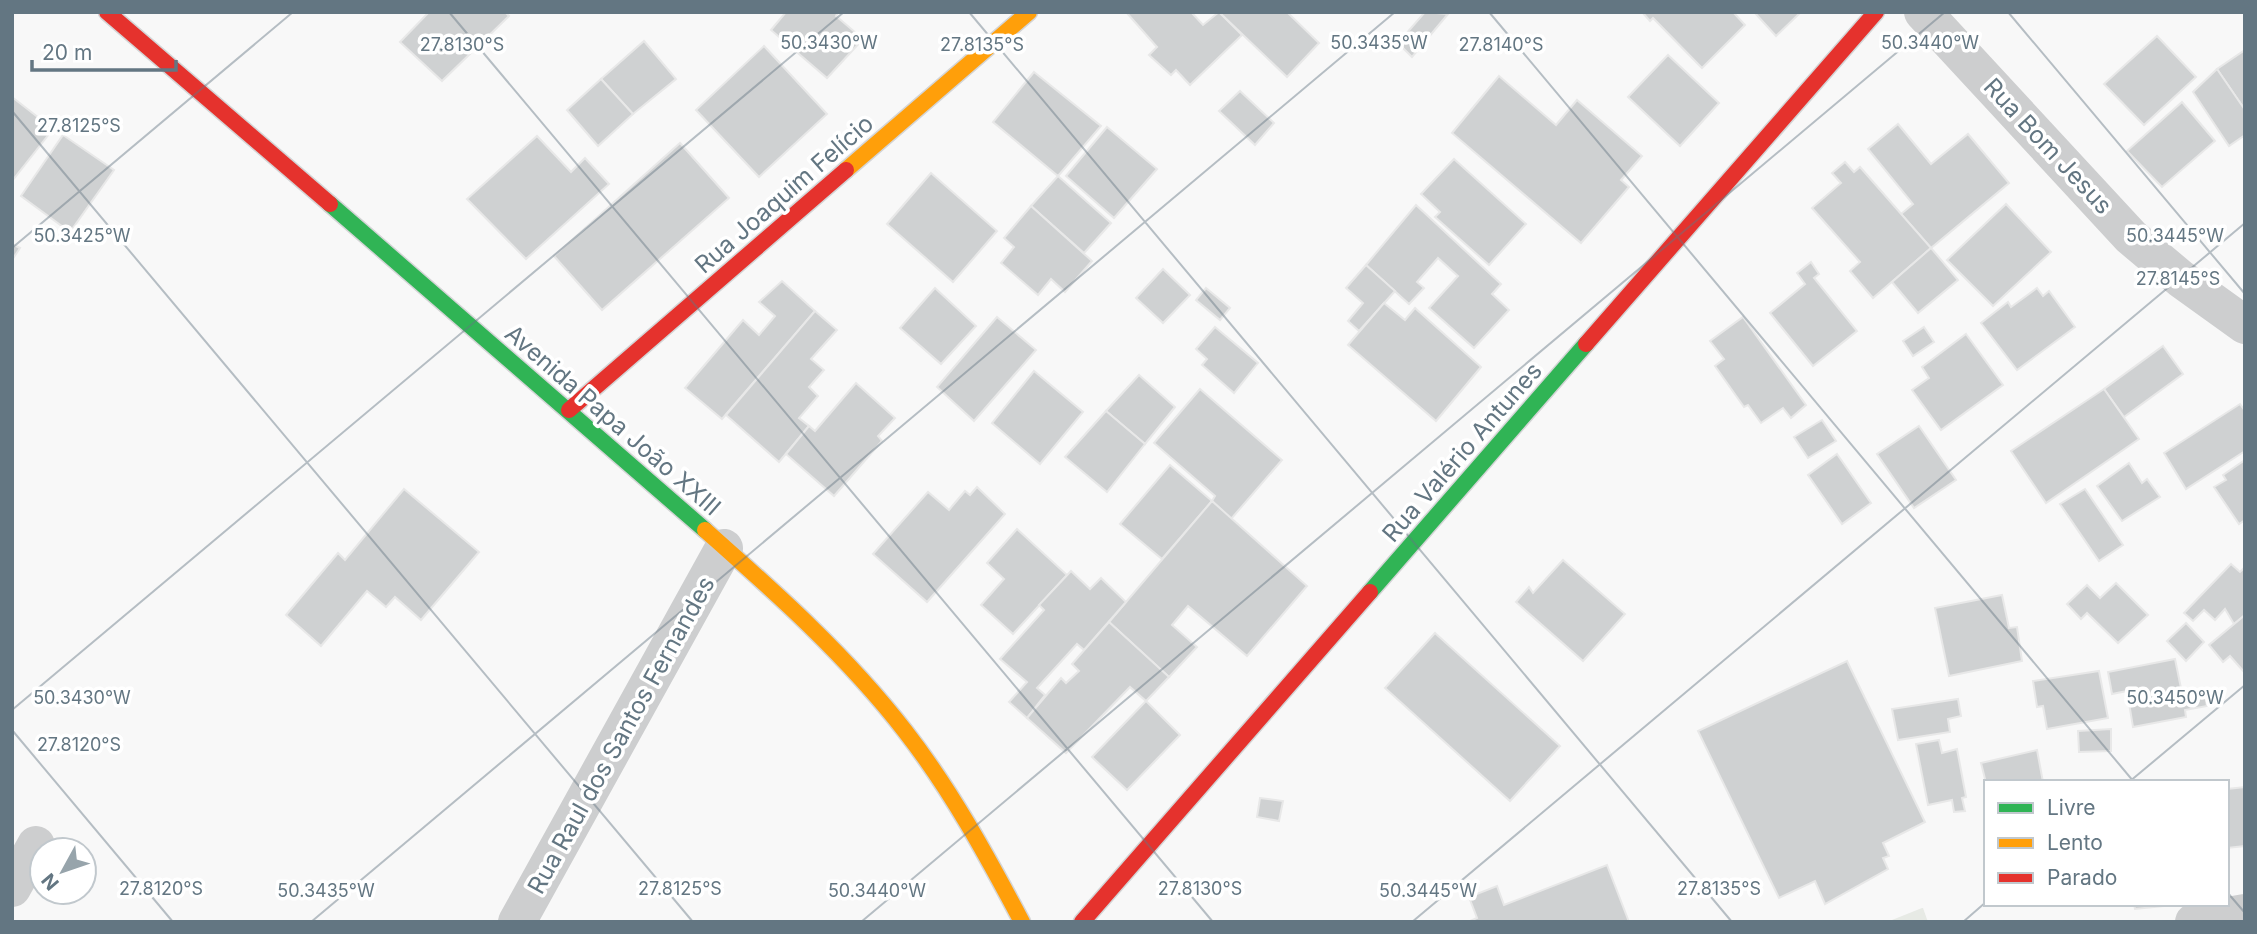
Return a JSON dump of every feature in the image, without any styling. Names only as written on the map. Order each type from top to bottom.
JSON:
[{"type":"street","name":"Avenida Papa João XXIII","points":[[107,12],[569,410],[827,641],[888,709],[931,769],[986,855],[1022,922]]},
{"type":"street","name":"Rua Joaquim Felício","points":[[569,410],[1029,12]]},
{"type":"street","name":"Rua Valério Antunes","points":[[1082,922],[1876,12]]},
{"type":"street","name":"Rua Bom Jesus","points":[[1923,12],[2131,237],[2243,327]]},
{"type":"street","name":"Rua Raul dos Santos Fernandes","points":[[517,922],[724,548]]},
{"type":"street","points":[[12,888],[28,859]]},
{"type":"shaded area","points":[[1922,908],[1928,922],[1887,922]]},
{"type":"building","points":[[429,12],[505,12],[509,16],[442,81],[400,42]]},
{"type":"building","points":[[786,12],[838,12],[836,16],[863,39],[827,78],[771,30]]},
{"type":"building","points":[[1126,12],[1191,12],[1203,25],[1219,12],[1242,35],[1190,85],[1176,70],[1171,75],[1149,55],[1157,47]]},
{"type":"building","points":[[1219,12],[1287,12],[1319,43],[1287,77]]},
{"type":"building","points":[[1425,12],[1448,14],[1412,57],[1398,43]]},
{"type":"building","points":[[1642,12],[1733,12],[1745,25],[1702,68],[1653,18],[1650,21]]},
{"type":"building","points":[[1754,12],[1801,12],[1776,36]]},
{"type":"building","points":[[2157,36],[2196,77],[2144,125],[2104,84]]},
{"type":"building","points":[[644,41],[676,79],[633,114],[601,79]]},
{"type":"building","points":[[764,46],[827,114],[759,177],[696,110]]},
{"type":"building","points":[[2245,50],[2245,106],[2243,107],[2217,69]]},
{"type":"building","points":[[1668,55],[1719,103],[1680,146],[1628,97]]},
{"type":"building","points":[[2217,69],[2245,110],[2245,135],[2229,146],[2193,92]]},
{"type":"building","points":[[1034,72],[1101,126],[1058,176],[993,122]]},
{"type":"building","points":[[1499,76],[1556,125],[1577,100],[1642,156],[1621,180],[1629,187],[1581,243],[1452,133]]},
{"type":"building","points":[[601,79],[633,114],[598,146],[567,110]]},
{"type":"building","points":[[1240,91],[1274,123],[1255,145],[1219,111]]},
{"type":"building","points":[[12,97],[53,129],[12,181]]},
{"type":"building","points":[[2182,102],[2215,141],[2162,187],[2127,151]]},
{"type":"building","points":[[1898,124],[1931,164],[1968,134],[2009,183],[1931,248],[1901,214],[1913,204],[1868,149]]},
{"type":"building","points":[[1107,127],[1157,169],[1114,218],[1066,176]]},
{"type":"building","points":[[63,135],[114,170],[70,232],[21,196]]},
{"type":"building","points":[[537,136],[571,172],[585,158],[609,184],[526,259],[467,199]]},
{"type":"building","points":[[680,143],[729,198],[602,310],[554,256]]},
{"type":"building","points":[[1454,159],[1526,224],[1489,265],[1435,217],[1440,212],[1421,194]]},
{"type":"building","points":[[1845,162],[1854,172],[1860,167],[1931,248],[1873,298],[1850,271],[1860,262],[1812,208],[1841,183],[1832,173]]},
{"type":"building","points":[[931,173],[997,231],[953,282],[887,224]]},
{"type":"building","points":[[1058,176],[1111,223],[1084,253],[1031,206]]},
{"type":"building","points":[[2006,204],[2051,252],[1993,306],[1947,260]]},
{"type":"building","points":[[1416,205],[1501,284],[1492,294],[1509,310],[1474,348],[1429,308],[1458,276],[1438,258],[1417,282],[1424,288],[1409,304],[1366,265]]},
{"type":"building","points":[[1031,206],[1092,261],[1065,292],[1051,279],[1038,295],[1001,263],[1014,247],[1004,238]]},
{"type":"building","points":[[12,244],[20,248],[12,260]]},
{"type":"building","points":[[1931,248],[1958,280],[1918,313],[1892,282]]},
{"type":"building","points":[[1811,262],[1819,274],[1814,278],[1857,331],[1813,366],[1770,313],[1805,284],[1797,273]]},
{"type":"building","points":[[1366,265],[1395,291],[1359,331],[1348,321],[1363,303],[1346,288]]},
{"type":"building","points":[[1163,269],[1190,295],[1163,323],[1136,298]]},
{"type":"building","points":[[782,281],[815,311],[722,419],[685,388],[743,320],[759,335],[775,316],[759,302]]},
{"type":"building","points":[[935,288],[976,326],[941,364],[900,328]]},
{"type":"building","points":[[1206,288],[1230,308],[1220,320],[1196,300]]},
{"type":"building","points":[[2037,288],[2043,296],[2049,291],[2075,327],[2017,370],[1981,323],[2008,302],[2011,307]]},
{"type":"building","points":[[1384,303],[1405,320],[1415,308],[1481,367],[1436,421],[1348,345]]},
{"type":"building","points":[[815,311],[837,330],[811,359],[824,370],[809,387],[818,396],[799,418],[809,426],[779,462],[726,415]]},
{"type":"building","points":[[997,317],[1036,350],[974,421],[937,387]]},
{"type":"building","points":[[1743,317],[1806,405],[1791,418],[1783,408],[1761,423],[1748,405],[1744,407],[1715,366],[1724,359],[1710,341]]},
{"type":"building","points":[[1215,327],[1258,363],[1234,393],[1202,365],[1207,359],[1196,349]]},
{"type":"building","points":[[1924,327],[1934,342],[1913,356],[1903,341]]},
{"type":"building","points":[[1966,334],[2003,385],[1941,430],[1912,390],[1929,378],[1922,367]]},
{"type":"building","points":[[2163,346],[2183,374],[2124,417],[2104,389]]},
{"type":"building","points":[[1034,371],[1083,412],[1040,464],[992,423]]},
{"type":"building","points":[[1139,375],[1175,407],[1145,444],[1106,411]]},
{"type":"building","points":[[856,383],[895,418],[878,436],[882,441],[834,496],[786,454],[809,426],[815,431]]},
{"type":"building","points":[[1200,389],[1282,460],[1231,519],[1212,501],[1215,496],[1154,443]]},
{"type":"building","points":[[2104,389],[2139,439],[2046,503],[2011,451]]},
{"type":"building","points":[[2240,404],[2245,411],[2245,451],[2186,489],[2164,453]]},
{"type":"building","points":[[1106,411],[1145,444],[1107,492],[1065,457]]},
{"type":"building","points":[[1822,420],[1836,441],[1808,458],[1794,437]]},
{"type":"building","points":[[1919,426],[1956,480],[1914,508],[1877,454]]},
{"type":"building","points":[[1837,454],[1871,503],[1842,524],[1808,475]]},
{"type":"building","points":[[2245,460],[2245,520],[2239,524],[2214,487],[2226,480],[2223,475]]},
{"type":"building","points":[[2129,463],[2142,483],[2147,479],[2160,497],[2122,521],[2097,486]]},
{"type":"building","points":[[1170,465],[1212,501],[1162,559],[1120,524]]},
{"type":"building","points":[[977,487],[1005,514],[927,602],[873,554],[928,492],[949,510],[965,491],[970,495]]},
{"type":"building","points":[[404,489],[479,552],[421,620],[395,597],[386,607],[367,591],[321,646],[286,615],[338,553],[345,560]]},
{"type":"building","points":[[2085,489],[2123,545],[2099,561],[2060,504]]},
{"type":"building","points":[[1212,501],[1307,586],[1247,656],[1188,606],[1172,625],[1197,647],[1169,677],[1109,622]]},
{"type":"building","points":[[1017,529],[1067,575],[1013,634],[981,605],[1004,579],[987,563]]},
{"type":"building","points":[[1563,560],[1625,614],[1583,661],[1516,602],[1529,587],[1533,593]]},
{"type":"building","points":[[2231,564],[2240,572],[2245,567],[2245,615],[2234,624],[2225,609],[2215,620],[2204,610],[2193,621],[2184,613]]},
{"type":"building","points":[[1071,571],[1090,589],[1101,578],[1126,602],[1084,650],[1077,644],[1037,688],[1045,695],[1027,718],[1009,702],[1027,682],[1000,659],[1044,610],[1039,605]]},
{"type":"building","points":[[2116,583],[2148,615],[2118,643],[2087,613],[2081,619],[2067,604],[2087,585],[2100,598]]},
{"type":"building","points":[[2002,595],[2009,628],[2017,627],[2022,661],[1949,676],[1935,608]]},
{"type":"building","points":[[2245,615],[2245,673],[2230,656],[2223,662],[2209,645]]},
{"type":"building","points":[[1109,622],[1169,677],[1146,701],[1130,687],[1066,753],[1027,718],[1061,678],[1066,683],[1079,671],[1072,664]]},
{"type":"building","points":[[2186,623],[2204,642],[2186,661],[2167,641]]},
{"type":"building","points":[[1435,633],[1560,746],[1510,801],[1385,688]]},
{"type":"building","points":[[2175,659],[2182,693],[2204,689],[2207,706],[2185,710],[2186,717],[2133,727],[2127,691],[2112,694],[2108,672]]},
{"type":"building","points":[[1847,661],[1925,822],[1883,843],[1889,856],[1883,858],[1888,869],[1825,904],[1815,881],[1779,898],[1698,731]]},
{"type":"building","points":[[2099,671],[2108,718],[2047,729],[2043,706],[2037,707],[2033,681]]},
{"type":"building","points":[[1958,699],[1961,716],[1948,719],[1950,732],[1898,740],[1892,709]]},
{"type":"building","points":[[1146,701],[1180,735],[1127,790],[1092,757]]},
{"type":"building","points":[[2111,729],[2111,751],[2079,752],[2078,731]]},
{"type":"building","points":[[1939,740],[1942,753],[1957,749],[1966,797],[1962,798],[1965,811],[1954,812],[1952,800],[1928,805],[1916,744]]},
{"type":"building","points":[[2037,750],[2043,780],[1985,780],[1981,763]]},
{"type":"building","points":[[2245,787],[2245,846],[2229,848],[2229,789]]},
{"type":"building","points":[[1260,798],[1283,801],[1279,821],[1257,817]]},
{"type":"building","points":[[1607,865],[1629,922],[1468,922],[1477,918],[1469,897],[1497,886],[1504,905]]},
{"type":"building","points":[[2134,906],[2164,906],[2135,909]]},
{"type":"traffic: fast","points":[[330,204],[705,530]]},
{"type":"traffic: fast","points":[[1370,592],[1586,344]]},
{"type":"traffic: slow","points":[[846,170],[1029,12]]},
{"type":"traffic: slow","points":[[705,530],[835,651],[883,703],[922,753],[953,800],[1022,922]]},
{"type":"traffic: jam","points":[[107,12],[330,204]]},
{"type":"traffic: jam","points":[[1586,344],[1876,12]]},
{"type":"traffic: jam","points":[[569,410],[846,170]]},
{"type":"traffic: jam","points":[[1082,922],[1370,592]]}]
